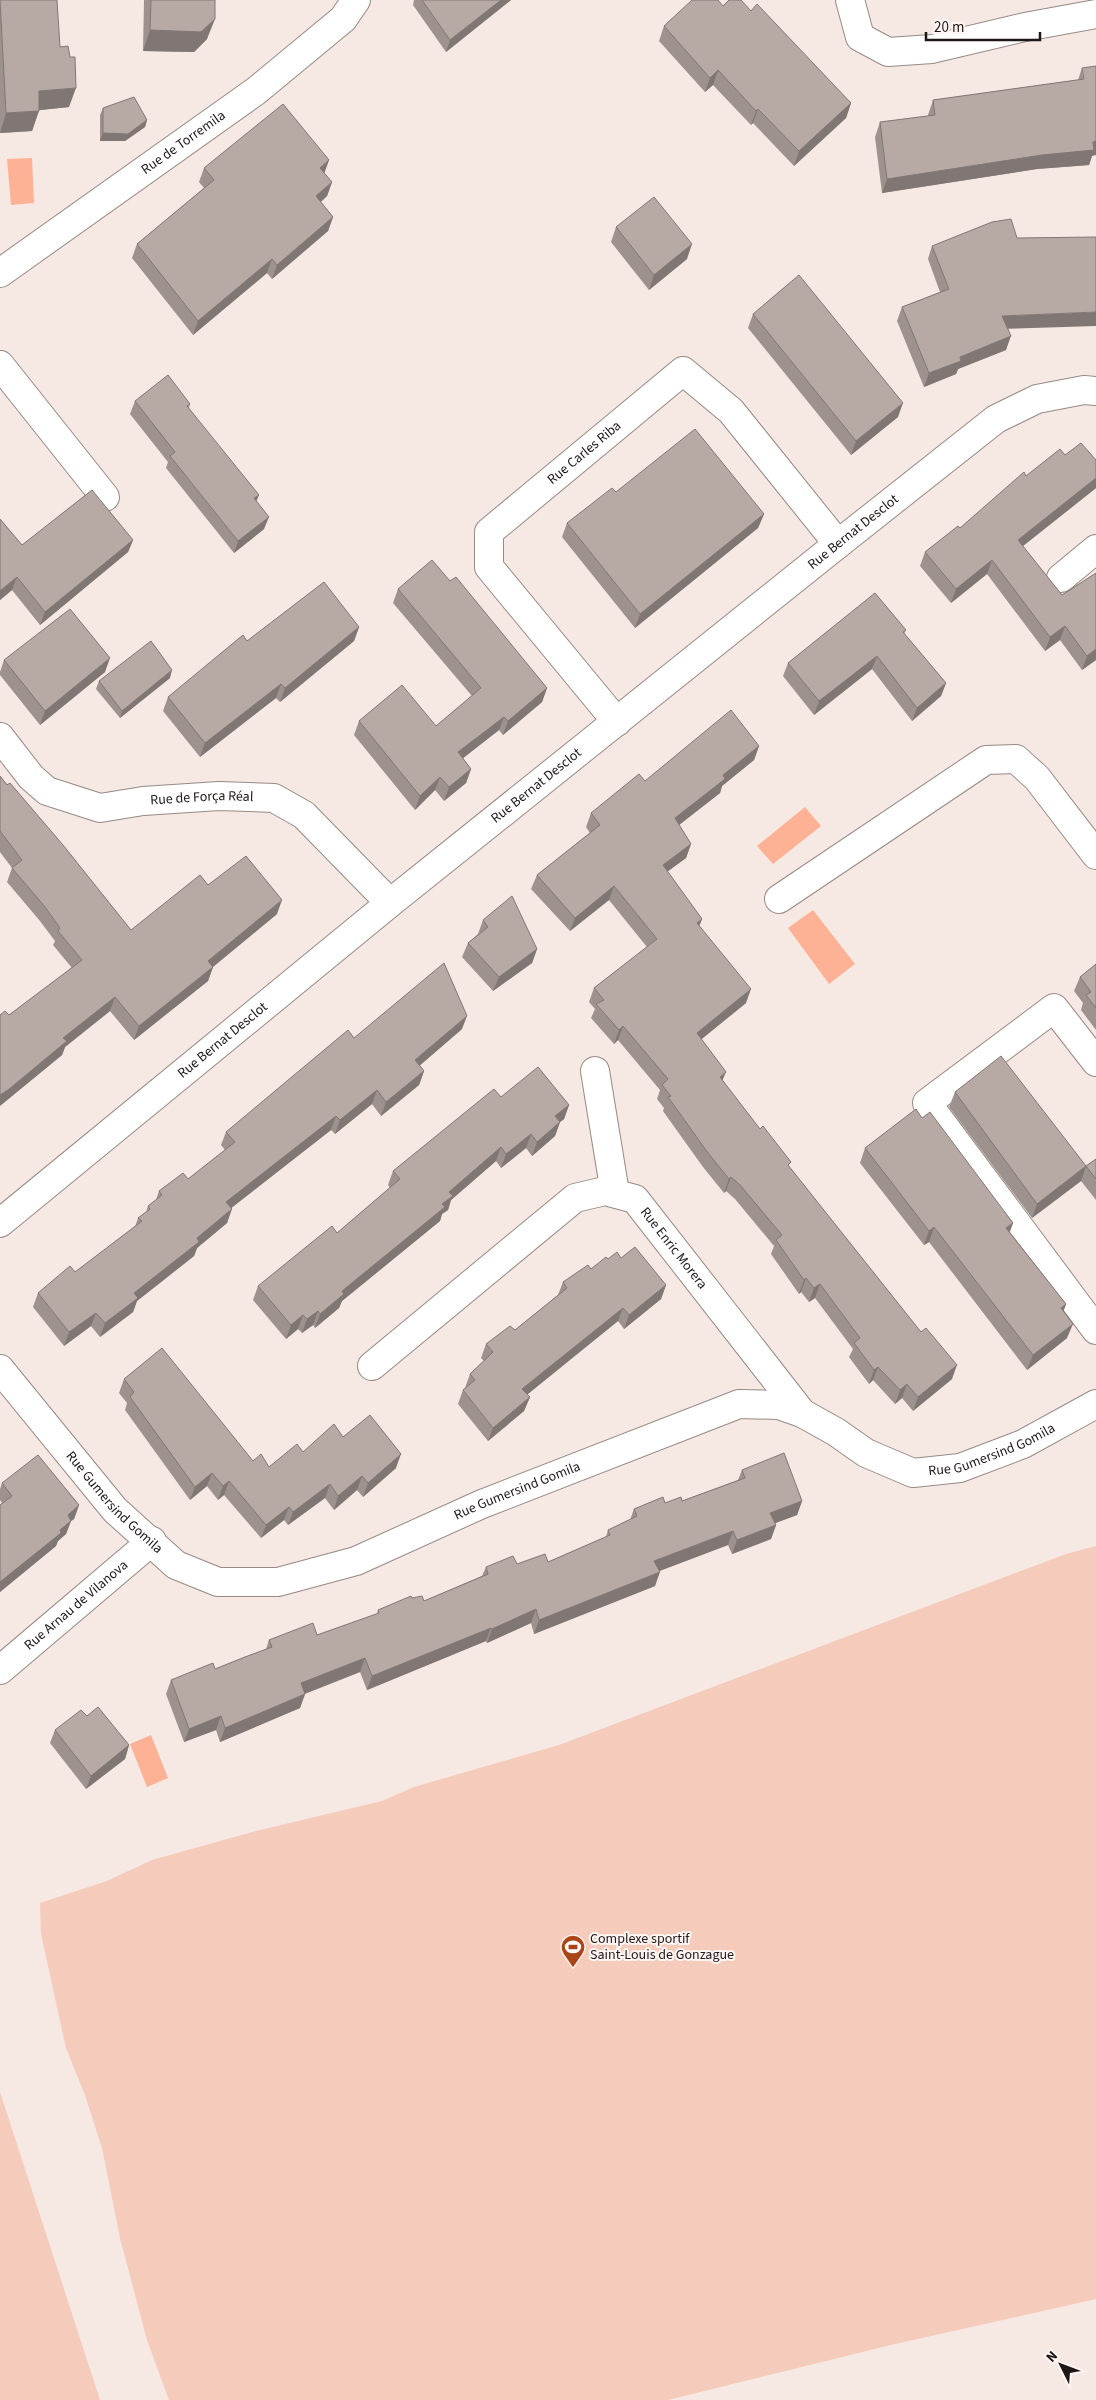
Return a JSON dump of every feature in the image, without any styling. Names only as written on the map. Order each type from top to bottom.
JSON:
[{"type":"street","name":"Rue de Torremila","points":[[0,273],[256,91],[343,19],[356,0]]},
{"type":"street","points":[[850,0],[860,37],[888,52],[932,49],[1025,27],[1096,14]]},
{"type":"street","points":[[0,365],[105,497]]},
{"type":"street","name":"Rue Carles Riba","points":[[618,722],[489,567],[489,532],[683,371],[731,410],[838,544]]},
{"type":"street","name":"Rue Bernat Desclot","points":[[0,1224],[390,903],[996,419],[1038,399],[1084,390],[1096,391]]},
{"type":"street","points":[[1061,578],[1096,549]]},
{"type":"street","name":"Rue de Força Réal","points":[[0,737],[31,777],[47,791],[100,808],[143,801],[219,796],[274,798],[304,815],[390,903]]},
{"type":"street","points":[[779,899],[986,760],[1016,759],[1038,778],[1096,855]]},
{"type":"street","points":[[1096,1062],[1054,1008],[927,1103],[1096,1330]]},
{"type":"street","points":[[595,1071],[615,1193]]},
{"type":"street","name":"Rue Enric Morera","points":[[372,1366],[575,1198],[605,1191],[635,1199],[802,1413]]},
{"type":"street","name":"Rue Gumersind Gomila","points":[[0,1369],[115,1510],[152,1541],[176,1565],[218,1582],[278,1582],[356,1560],[482,1504],[739,1404],[779,1405],[802,1413],[836,1432],[866,1453],[913,1473],[960,1468],[1023,1444],[1096,1404]]},
{"type":"street","name":"Rue Arnau de Vilanova","points":[[0,1670],[152,1541]]},
{"type":"shaded area","points":[[32,158],[34,203],[11,205],[7,159]]},
{"type":"shaded area","points":[[805,807],[821,826],[773,864],[757,846]]},
{"type":"shaded area","points":[[813,910],[855,964],[829,984],[788,928]]},
{"type":"shaded area","name":"Complexe sportif Saint-Louis de Gonzague","points":[[1096,1546],[1096,2299],[895,2344],[668,2400],[169,2400],[147,2340],[120,2238],[102,2148],[85,2095],[66,2048],[41,1934],[40,1903],[107,1881],[152,1860],[256,1831],[382,1801],[414,1787],[559,1745],[1066,1554]]},
{"type":"shaded area","points":[[151,1735],[168,1778],[147,1787],[130,1744]]},
{"type":"shaded area","points":[[0,2092],[100,2400],[0,2400]]},
{"type":"building","points":[[0,0],[57,0],[60,47],[68,46],[70,57],[75,57],[76,88],[39,91],[39,111],[6,113]]},
{"type":"building","points":[[151,0],[215,0],[215,19],[201,32],[150,30]]},
{"type":"building","points":[[422,0],[501,0],[450,40]]},
{"type":"building","points":[[692,0],[718,0],[723,6],[729,0],[741,0],[751,11],[757,4],[851,103],[799,151],[758,109],[756,111],[718,70],[710,78],[664,26]]},
{"type":"building","points":[[1096,66],[1096,141],[1093,142],[1094,150],[1042,155],[887,179],[880,122],[935,115],[933,100],[1084,79],[1082,68]]},
{"type":"building","points":[[134,97],[147,120],[128,134],[103,133],[103,108]]},
{"type":"building","points":[[283,104],[329,160],[320,168],[332,182],[316,196],[333,217],[277,265],[272,259],[198,321],[137,244],[214,180],[204,168]]},
{"type":"building","points":[[654,197],[692,244],[654,275],[616,227]]},
{"type":"building","points":[[1011,219],[1017,238],[1096,237],[1096,312],[1002,316],[1011,336],[960,357],[961,361],[929,373],[902,307],[949,289],[932,246],[992,222]]},
{"type":"building","points":[[799,275],[903,403],[856,441],[753,314]]},
{"type":"building","points":[[168,375],[190,404],[187,406],[259,495],[254,498],[269,517],[238,541],[170,456],[175,452],[135,401]]},
{"type":"building","points":[[695,429],[764,514],[640,614],[567,523],[612,488],[616,492]]},
{"type":"building","points":[[1081,443],[1096,460],[1096,478],[1018,540],[1062,595],[1096,573],[1096,649],[1087,656],[1065,626],[1050,637],[992,560],[956,589],[925,552],[958,526],[960,528],[1024,472],[1026,476],[1060,449],[1065,455]]},
{"type":"building","points":[[92,490],[133,540],[45,612],[17,577],[0,591],[0,519],[22,545]]},
{"type":"building","points":[[432,560],[450,581],[456,577],[547,688],[508,721],[504,717],[458,752],[471,769],[449,787],[440,777],[420,796],[359,721],[402,685],[436,726],[481,688],[398,589]]},
{"type":"building","points":[[324,582],[359,627],[285,688],[281,684],[205,743],[168,697],[243,635],[247,641]]},
{"type":"building","points":[[875,593],[906,630],[903,632],[946,683],[917,708],[877,656],[819,701],[788,663]]},
{"type":"building","points":[[70,609],[110,658],[45,711],[4,660]]},
{"type":"building","points":[[151,641],[172,670],[122,711],[99,681]]},
{"type":"building","points":[[731,710],[759,746],[723,775],[725,779],[675,818],[691,844],[663,865],[702,919],[697,923],[751,989],[697,1033],[726,1072],[720,1077],[760,1129],[763,1126],[791,1162],[788,1165],[921,1332],[926,1328],[957,1365],[918,1397],[907,1384],[900,1390],[878,1367],[874,1370],[854,1343],[860,1338],[820,1284],[814,1288],[806,1278],[804,1280],[776,1240],[782,1235],[740,1185],[731,1177],[729,1179],[668,1097],[671,1096],[662,1085],[668,1079],[623,1026],[619,1030],[596,1004],[604,1000],[594,988],[657,939],[614,886],[575,918],[537,875],[600,825],[591,813],[639,774],[645,781]]},
{"type":"building","points":[[0,776],[7,785],[10,783],[63,845],[131,930],[200,875],[208,885],[246,856],[282,900],[208,961],[213,967],[139,1026],[115,997],[63,1038],[67,1041],[0,1095],[0,1015],[5,1011],[9,1015],[82,960],[58,931],[60,928],[45,907],[12,868],[22,860],[0,831]]},
{"type":"building","points":[[512,896],[537,949],[499,977],[468,943],[488,927],[483,920]]},
{"type":"building","points":[[444,963],[467,1016],[415,1060],[424,1071],[386,1102],[377,1090],[340,1120],[336,1116],[226,1202],[232,1209],[197,1238],[199,1242],[134,1293],[138,1298],[105,1323],[96,1313],[69,1332],[38,1293],[70,1266],[75,1272],[142,1221],[138,1218],[150,1209],[148,1206],[162,1195],[159,1191],[183,1173],[188,1179],[235,1142],[226,1132],[348,1030],[354,1038]]},
{"type":"building","points":[[1096,964],[1096,1008],[1086,995],[1091,992],[1080,977]]},
{"type":"building","points":[[1001,1056],[1086,1166],[1037,1204],[955,1092]]},
{"type":"building","points":[[538,1067],[569,1105],[555,1116],[560,1122],[537,1142],[531,1134],[506,1154],[501,1147],[449,1192],[453,1196],[442,1204],[445,1207],[342,1291],[344,1294],[320,1314],[318,1311],[307,1319],[303,1315],[291,1325],[258,1286],[332,1226],[337,1233],[400,1179],[393,1171],[494,1089],[501,1097]]},
{"type":"building","points":[[916,1109],[922,1118],[930,1112],[1013,1223],[1006,1228],[1066,1304],[1061,1308],[1073,1324],[1033,1355],[934,1227],[929,1231],[865,1148]]},
{"type":"building","points":[[1096,1159],[1096,1179],[1086,1166]]},
{"type":"building","points":[[635,1247],[666,1285],[629,1315],[623,1308],[522,1389],[530,1397],[493,1428],[463,1390],[475,1380],[470,1374],[493,1352],[486,1344],[510,1326],[515,1330],[567,1288],[563,1282],[588,1265],[591,1269],[606,1257],[608,1259],[617,1252],[621,1258]]},
{"type":"building","points":[[162,1348],[253,1461],[261,1454],[269,1467],[297,1444],[303,1452],[334,1424],[343,1437],[370,1415],[401,1454],[368,1483],[362,1476],[338,1496],[330,1484],[293,1512],[289,1507],[266,1525],[229,1481],[223,1486],[212,1473],[195,1487],[130,1397],[134,1392],[124,1379]]},
{"type":"building","points":[[784,1453],[802,1501],[770,1513],[776,1525],[737,1540],[733,1531],[654,1561],[660,1572],[539,1620],[536,1609],[492,1629],[372,1676],[365,1658],[301,1683],[305,1694],[225,1728],[221,1716],[189,1729],[171,1680],[213,1663],[215,1669],[272,1647],[269,1640],[313,1623],[317,1635],[379,1613],[378,1610],[411,1596],[412,1598],[422,1596],[424,1601],[488,1574],[486,1567],[513,1556],[517,1564],[545,1554],[548,1562],[610,1535],[608,1530],[637,1516],[634,1509],[663,1497],[665,1503],[681,1497],[682,1501],[745,1478],[742,1470]]},
{"type":"building","points":[[38,1455],[79,1505],[68,1515],[71,1521],[60,1530],[61,1533],[0,1582],[0,1505],[12,1496],[2,1483]]},
{"type":"building","points":[[98,1707],[129,1745],[91,1776],[55,1730],[81,1710],[87,1716]]},
{"type":"place","name":"Complexe sportif Saint-Louis de Gonzague","points":[[573,1968]]}]
